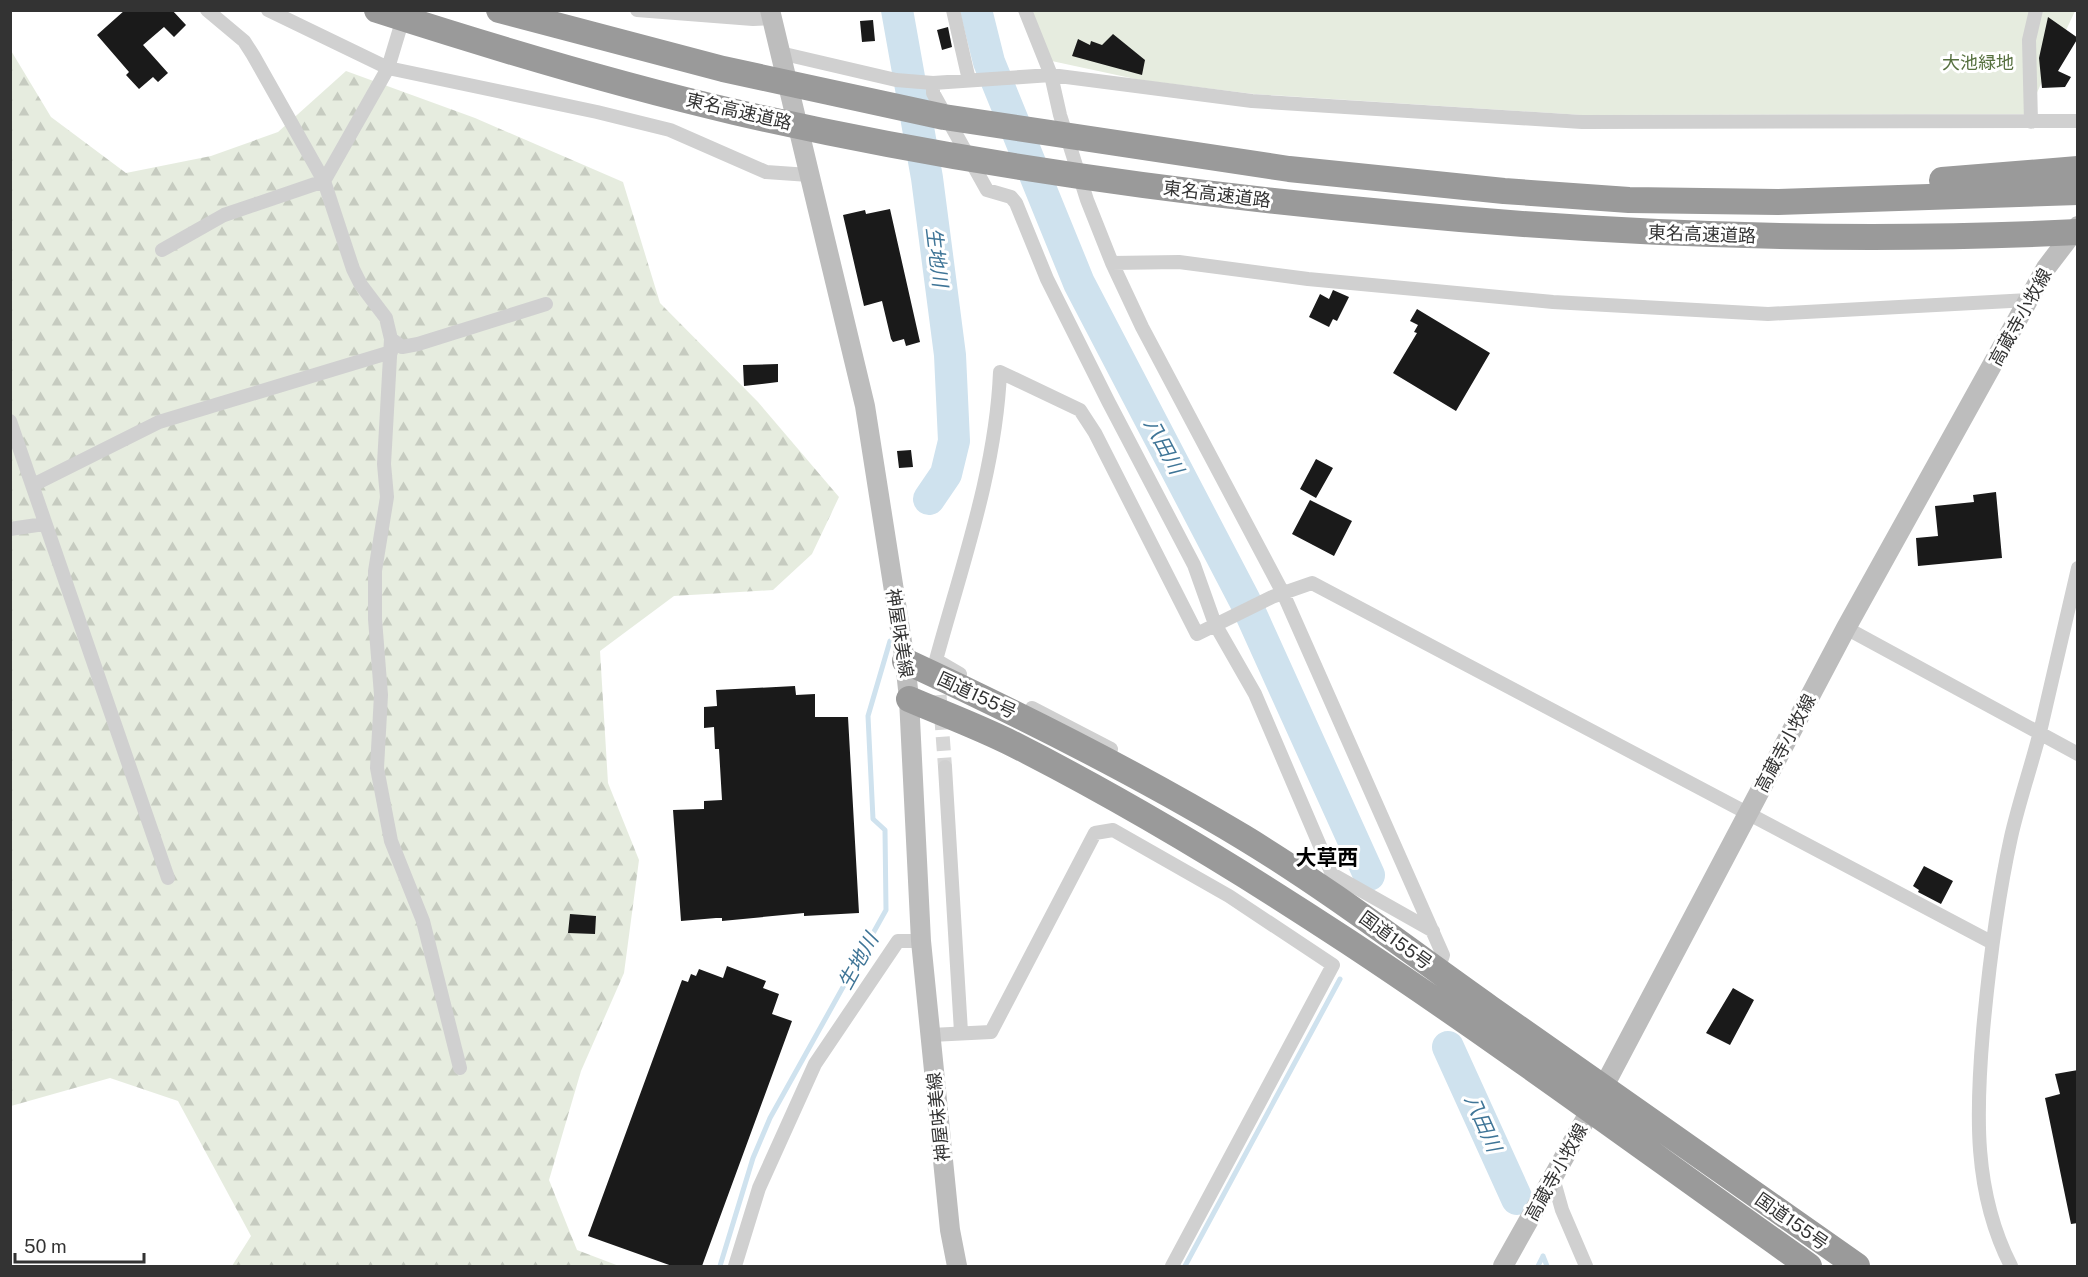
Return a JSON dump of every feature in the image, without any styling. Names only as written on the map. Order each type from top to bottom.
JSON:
[{"type":"highway","name":"東名高速道路","points":[[377,10],[482,44],[733,112],[940,154],[1087,177],[1286,203],[1501,223],[1624,231],[1776,236],[2078,232]]},
{"type":"highway","name":"東名高速道路","points":[[500,10],[723,69],[944,117],[1289,169],[1504,191],[1956,180],[2076,185]]},
{"type":"highway","name":"国道155号","points":[[905,661],[1020,714],[1120,765],[1244,838],[1336,886],[1438,970],[1857,1266]]},
{"type":"highway","name":"国道155号","points":[[909,699],[1009,742],[1102,791],[1227,863],[1358,947],[1809,1266]]},
{"type":"main road","name":"神屋味美線","points":[[771,14],[864,406],[905,661],[909,699],[921,942],[950,1230],[957,1266]]},
{"type":"main road","name":"高蔵寺小牧線","points":[[1504,1266],[1603,1088],[1846,628],[2046,268],[2078,226]]},
{"type":"street","points":[[207,10],[249,48],[324,181],[353,269],[361,285],[387,318],[391,345],[384,464],[387,497],[375,571],[375,619],[381,695],[377,768],[391,841],[423,921],[459,1068]]},
{"type":"street","points":[[268,10],[388,68],[597,112],[670,130],[766,172],[809,175]]},
{"type":"street","points":[[162,250],[224,215],[324,181],[388,68],[406,10]]},
{"type":"street","points":[[637,10],[753,19],[771,14]]},
{"type":"street","points":[[953,10],[969,80]]},
{"type":"street","points":[[1025,10],[1051,75],[1060,115],[1087,200],[1112,263],[1277,595],[1433,930],[1443,955],[1438,970]]},
{"type":"street","points":[[2031,122],[2030,40],[2036,10]]},
{"type":"street","points":[[780,53],[896,80],[933,82],[1051,75],[1252,101],[1582,122],[2078,121]]},
{"type":"street","points":[[933,82],[933,93],[987,190],[1011,197],[1016,203],[1047,279],[1194,565],[1219,623],[1255,694],[1336,886]]},
{"type":"street","points":[[1112,263],[1179,262],[1308,279],[1553,302],[1768,314],[2029,300]]},
{"type":"street","points":[[33,485],[159,422],[391,345],[402,347],[418,344],[546,304]]},
{"type":"street","points":[[1433,930],[1336,886],[1245,824],[1075,729],[949,669],[936,660],[986,476],[998,420],[1000,372],[1080,410],[1095,433],[1197,634],[1277,595],[1312,583],[1991,942]]},
{"type":"street","points":[[10,421],[168,878]]},
{"type":"street","points":[[10,529],[44,524]]},
{"type":"street","points":[[2011,1266],[2002,1248],[1981,1178],[1978,1131],[1979,1080],[1991,942],[2011,836],[2040,732],[2078,568]]},
{"type":"street","points":[[1846,628],[2078,754]]},
{"type":"street","points":[[945,767],[961,1032]]},
{"type":"street","points":[[930,1035],[991,1032],[1095,833],[1113,831],[1229,896],[1333,965],[1172,1266]]},
{"type":"street","points":[[735,1266],[759,1188],[815,1064],[898,941],[921,942]]},
{"type":"street","points":[[1553,1178],[1562,1210],[1586,1266]]},
{"type":"green space","name":"大池緑地","points":[[1030,11],[2075,11],[2027,114],[1582,115],[1254,94],[1140,80],[1047,60]]},
{"type":"green space","points":[[10,49],[51,117],[126,173],[211,156],[278,132],[346,71],[475,118],[623,182],[660,303],[758,402],[839,497],[812,554],[773,590],[674,596],[600,651],[608,783],[639,860],[624,973],[581,1071],[549,1180],[577,1250],[619,1266],[232,1266],[251,1236],[178,1101],[110,1078],[11,1106]]},
{"type":"building","points":[[125,10],[172,10],[186,25],[174,37],[164,27],[143,45],[168,73],[158,82],[153,77],[139,89],[126,75],[129,72],[97,35]]},
{"type":"building","points":[[2048,17],[2078,38],[2058,71],[2071,77],[2065,87],[2042,88],[2039,58]]},
{"type":"building","points":[[873,20],[875,41],[862,42],[860,21]]},
{"type":"building","points":[[948,27],[952,47],[942,50],[937,30]]},
{"type":"building","points":[[1113,34],[1145,60],[1142,75],[1072,56],[1078,39],[1090,45],[1091,41],[1102,45]]},
{"type":"building","points":[[890,209],[920,342],[906,346],[904,339],[893,342],[891,339],[882,301],[864,306],[843,215],[865,210],[866,214]]},
{"type":"building","points":[[1333,290],[1349,297],[1337,321],[1333,319],[1329,327],[1309,317],[1320,294],[1329,299]]},
{"type":"building","points":[[1417,309],[1490,353],[1456,411],[1393,373],[1417,333],[1414,332],[1418,325],[1410,321]]},
{"type":"building","points":[[778,364],[778,382],[744,386],[743,365]]},
{"type":"building","points":[[911,450],[913,467],[899,468],[897,451]]},
{"type":"building","points":[[1316,459],[1333,468],[1316,498],[1300,489]]},
{"type":"building","points":[[1996,492],[2002,558],[1918,566],[1916,538],[1938,536],[1935,506],[1974,502],[1973,495]]},
{"type":"building","points":[[1310,500],[1352,521],[1334,556],[1292,534]]},
{"type":"building","points":[[795,686],[796,695],[815,694],[815,717],[848,717],[859,913],[804,916],[804,913],[722,921],[722,918],[716,918],[681,921],[673,810],[704,809],[704,801],[722,800],[719,749],[715,749],[714,727],[704,728],[704,707],[717,706],[716,690]]},
{"type":"building","points":[[1924,866],[1953,881],[1941,904],[1918,892],[1919,890],[1913,886]]},
{"type":"building","points":[[570,914],[596,916],[595,934],[568,933]]},
{"type":"building","points":[[727,966],[766,981],[763,988],[779,994],[772,1014],[792,1021],[702,1266],[672,1266],[588,1236],[682,980],[688,982],[691,974],[696,976],[699,969],[723,978]]},
{"type":"building","points":[[1733,988],[1754,1000],[1730,1045],[1706,1033]]},
{"type":"building","points":[[2078,1070],[2078,1223],[2071,1224],[2045,1098],[2060,1094],[2055,1074]]},
{"type":"waterway","name":"生地川","points":[[897,10],[927,178],[950,355],[954,441],[946,474],[929,499]]},
{"type":"waterway","name":"八田川","points":[[976,10],[989,62],[1079,283],[1245,601],[1369,875]]},
{"type":"waterway","name":"生地川","points":[[720,1266],[753,1158],[770,1118],[886,910],[885,830],[873,819],[868,716],[890,641]]},
{"type":"waterway","points":[[1185,1266],[1340,979]]},
{"type":"waterway","name":"八田川","points":[[1448,1047],[1517,1199]]},
{"type":"waterway","name":"八田川","points":[[1543,1256],[1547,1266]]},
{"type":"waterway","points":[[1538,1266],[1543,1256]]},
{"type":"tunnel","points":[[938,674],[945,767]]},
{"type":"district","name":"大草西","points":[[1327,857]]}]
